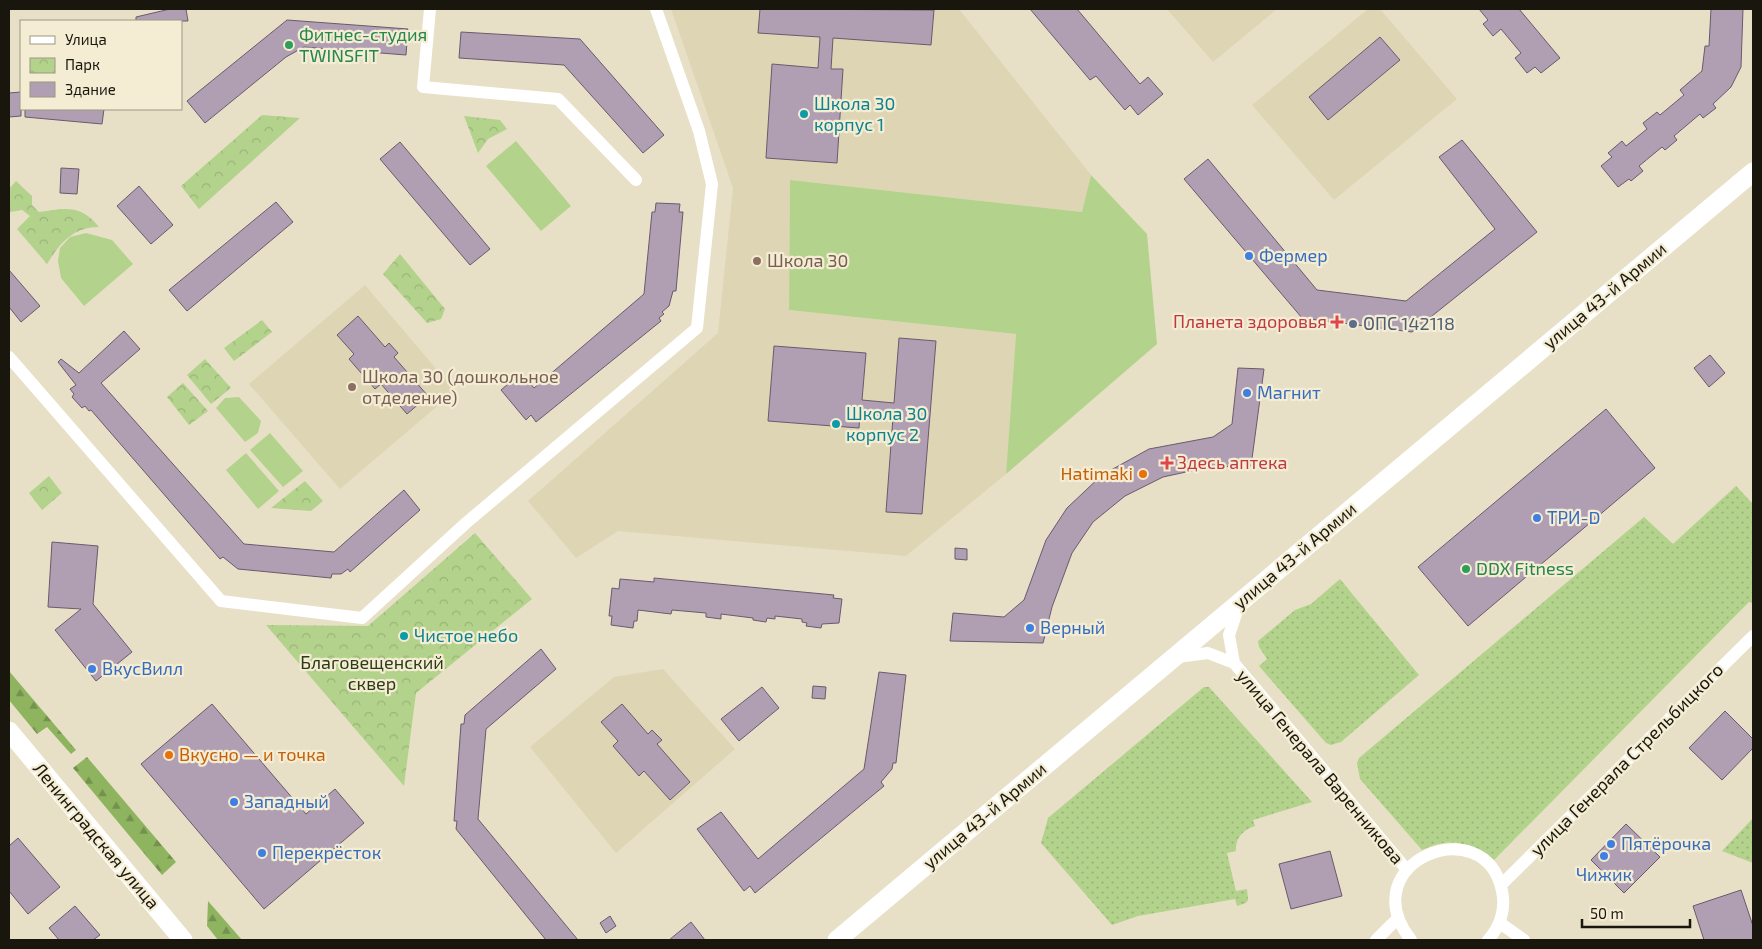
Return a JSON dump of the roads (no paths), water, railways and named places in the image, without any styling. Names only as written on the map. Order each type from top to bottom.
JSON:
[{"type":"main road","name":"улица 43-й Армии","points":[[837,940],[1753,172]]},
{"type":"main road","name":"Ленинградская улица","points":[[9,731],[184,940]]},
{"type":"street","points":[[430,9],[423,87],[558,99],[636,180]]},
{"type":"street","points":[[9,357],[220,601],[362,618],[466,523],[697,328],[712,184],[699,131],[656,9]]},
{"type":"street","name":"улица Генерала Варенникова","points":[[1234,663],[1229,635],[1240,602]]},
{"type":"street","name":"улица Генерала Стрельбицкого","points":[[1501,885],[1753,636]]},
{"type":"street","name":"улица Генерала Варенникова","points":[[1174,657],[1208,653],[1234,663],[1407,870]]},
{"type":"street","points":[[1411,940],[1398,918],[1396,901],[1399,885],[1407,870],[1419,858],[1433,851],[1450,848],[1466,851],[1481,858],[1493,870],[1501,885],[1504,898],[1500,923],[1488,940]]},
{"type":"street","points":[[1376,940],[1398,918]]},
{"type":"street","points":[[1500,923],[1524,940]]},
{"type":"place","name":"Фитнес-студия TWINSFIT","points":[[289,45]]},
{"type":"place","name":"Школа 30 корпус 1","points":[[804,114]]},
{"type":"place","name":"Фермер","points":[[1249,256]]},
{"type":"place","name":"Школа 30","points":[[757,261]]},
{"type":"place","name":"Планета здоровья","points":[[1337,322]]},
{"type":"place","name":"ОПС 142118","points":[[1353,324]]},
{"type":"place","name":"Школа 30 (дошкольное отделение)","points":[[352,387]]},
{"type":"place","name":"Магнит","points":[[1247,393]]},
{"type":"place","name":"Школа 30 корпус 2","points":[[836,424]]},
{"type":"place","name":"Здесь аптека","points":[[1167,463]]},
{"type":"place","name":"Hatimaki","points":[[1143,474]]},
{"type":"place","name":"ТРИ-D","points":[[1537,518]]},
{"type":"place","name":"DDX Fitness","points":[[1466,569]]},
{"type":"place","name":"Верный","points":[[1030,628]]},
{"type":"place","name":"Чистое небо","points":[[404,636]]},
{"type":"place","name":"ВкусВилл","points":[[92,669]]},
{"type":"place","name":"Вкусно — и точка","points":[[169,755]]},
{"type":"place","name":"Западный","points":[[234,802]]},
{"type":"place","name":"Пятёрочка","points":[[1611,844]]},
{"type":"place","name":"Перекрёсток","points":[[262,853]]},
{"type":"place","name":"Чижик","points":[[1604,856]]},
{"type":"park label","name":"Благовещенский сквер","points":[[372,673]]}]
